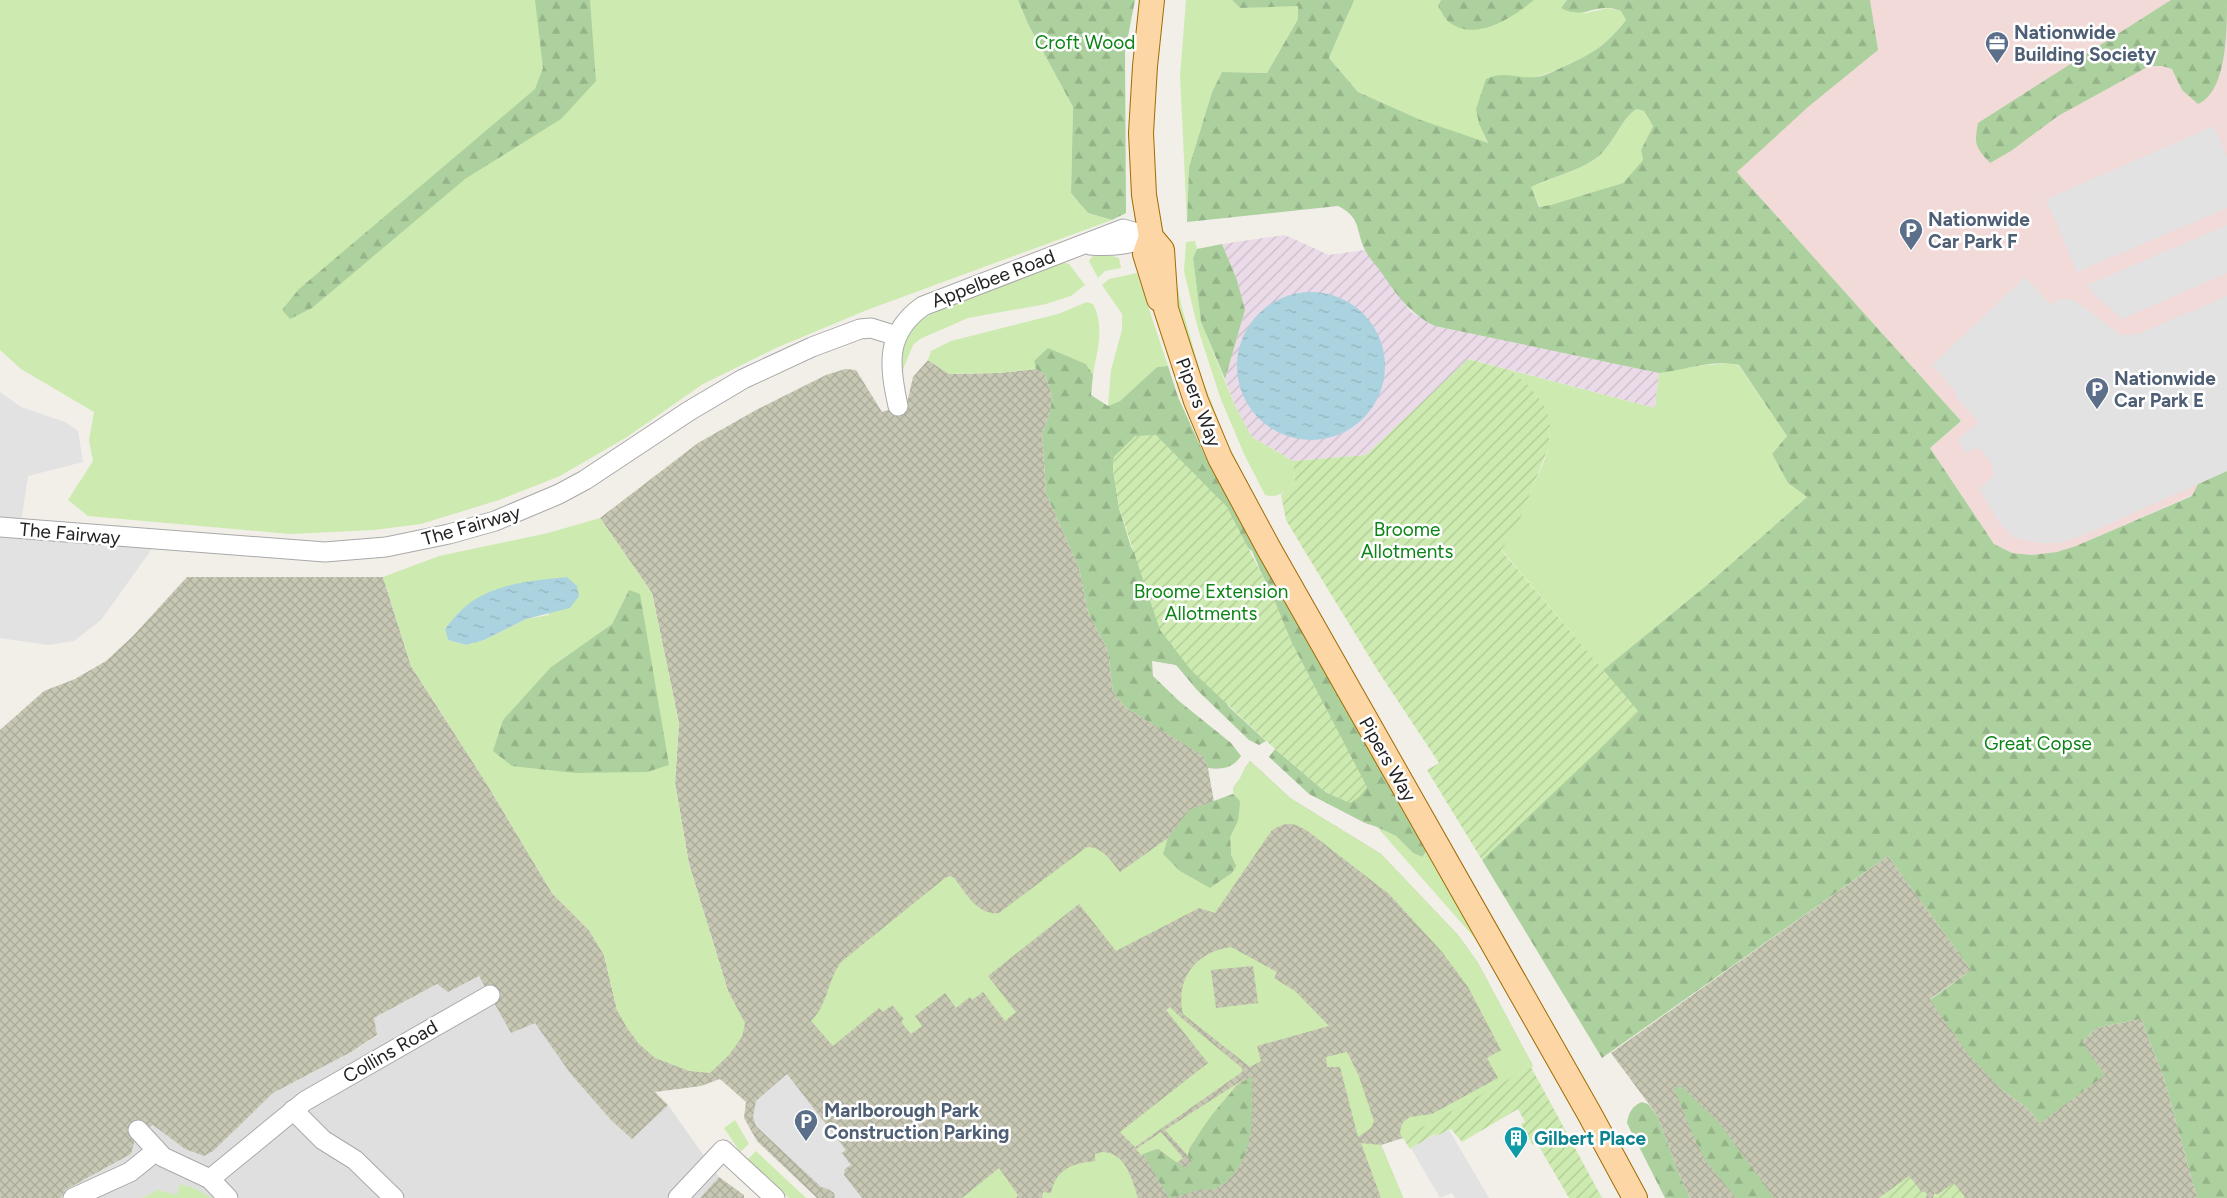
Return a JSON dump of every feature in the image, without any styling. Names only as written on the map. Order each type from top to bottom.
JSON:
[{"type":"main road","name":"Pipers Way","points":[[1152,0],[1145,66],[1142,133],[1144,194],[1151,237],[1145,254],[1147,267],[1158,298],[1166,309],[1198,408],[1229,476],[1278,566],[1590,1113],[1635,1198]]},
{"type":"street","name":"Appelbee Road","points":[[898,406],[891,364],[897,336],[903,324],[912,314],[933,301],[1123,229],[1151,237]]},
{"type":"street","name":"The Fairway","points":[[0,527],[325,552],[386,547],[449,534],[495,521],[559,494],[585,480],[715,396],[786,358],[860,329],[872,328],[897,336]]},
{"type":"street","name":"Collins Road","points":[[210,1179],[305,1101],[490,994]]},
{"type":"street","points":[[293,1110],[323,1140],[355,1160],[394,1198]]},
{"type":"street","points":[[138,1130],[156,1151],[170,1162],[210,1179],[228,1198]]},
{"type":"street","points":[[678,1198],[721,1142],[775,1198]]},
{"type":"street","points":[[73,1198],[130,1172],[156,1151]]},
{"type":"shaded area","points":[[1827,0],[2227,0],[2227,480],[2076,546],[2057,552],[2032,555],[2012,553],[1994,544],[1930,448],[1961,421],[1737,172],[1746,162]]},
{"type":"shaded area","points":[[2214,126],[2227,157],[2227,208],[2077,272],[2046,199]]},
{"type":"shaded area","points":[[2227,225],[2227,273],[2122,319],[2092,293],[2087,285]]},
{"type":"shaded area","points":[[1285,235],[1329,255],[1365,250],[1411,312],[1435,326],[1659,373],[1655,408],[1469,359],[1366,455],[1293,461],[1252,437],[1235,406],[1225,379],[1245,310],[1237,280],[1222,244]]},
{"type":"shaded area","name":"Nationwide Car Park E","points":[[2025,277],[2051,305],[2060,299],[2074,300],[2121,335],[2138,334],[2227,296],[2227,471],[2089,533],[2060,543],[2039,543],[2013,537],[1999,522],[1979,489],[1994,476],[1991,462],[1979,448],[1966,453],[1958,440],[1979,422],[1956,397],[1955,391],[1932,365]]},
{"type":"shaded area","points":[[928,360],[949,374],[998,373],[1036,369],[1045,375],[1052,395],[1050,412],[1042,434],[1046,493],[1079,568],[1088,612],[1108,651],[1113,692],[1125,707],[1204,756],[1214,802],[1233,794],[1233,788],[1250,761],[1290,798],[1381,854],[1458,935],[1478,963],[1533,1066],[1403,1138],[1381,1145],[1403,1198],[817,1198],[757,1141],[744,1118],[746,1102],[720,1079],[701,1086],[655,1092],[668,1105],[632,1139],[611,1120],[570,1073],[535,1023],[511,1033],[479,976],[448,992],[437,984],[374,1018],[377,1035],[351,1052],[273,1093],[213,1151],[204,1156],[185,1149],[153,1125],[135,1139],[131,1154],[65,1190],[61,1198],[0,1198],[0,730],[44,691],[75,679],[106,661],[133,636],[187,577],[383,577],[411,666],[485,781],[552,893],[589,930],[604,955],[617,1010],[639,1044],[744,1023],[728,991],[689,864],[675,783],[679,723],[652,593],[600,518],[698,443],[756,410],[826,375],[845,369],[856,370],[882,412],[907,403],[913,377]]},
{"type":"shaded area","points":[[0,392],[21,407],[65,422],[78,431],[83,462],[28,476],[20,529],[159,539],[101,620],[74,641],[48,645],[0,638]]},
{"type":"shaded area","points":[[1888,856],[1971,970],[1930,999],[2001,1089],[2027,1108],[2040,1123],[2082,1042],[2096,1028],[2141,1019],[2164,1078],[2197,1198],[1690,1198],[1678,1172],[1657,1115],[1611,1053]]},
{"type":"shaded area","points":[[479,976],[511,1033],[535,1022],[570,1073],[632,1138],[668,1105],[719,1177],[700,1198],[61,1198],[65,1190],[131,1154],[135,1139],[154,1125],[185,1149],[204,1156],[213,1150],[273,1093],[351,1052],[377,1036],[373,1019],[437,984],[448,991]]},
{"type":"shaded area","name":"Marlborough Park Construction Parking","points":[[787,1074],[846,1150],[842,1153],[851,1165],[845,1169],[844,1175],[862,1198],[835,1198],[834,1193],[821,1187],[756,1126],[753,1117],[756,1101]]},
{"type":"shaded area","points":[[1449,1130],[1489,1198],[1455,1198],[1452,1193],[1440,1198],[1411,1148],[1436,1134],[1438,1136]]},
{"type":"shaded area","points":[[719,1177],[744,1195],[744,1198],[700,1198]]},
{"type":"green space","points":[[0,0],[1018,0],[1028,24],[1073,107],[1071,193],[1088,213],[1112,220],[867,310],[776,348],[703,384],[627,437],[560,476],[499,500],[421,524],[374,530],[290,534],[88,516],[68,500],[93,461],[89,440],[94,412],[21,369],[0,350]]},
{"type":"green space","points":[[535,0],[590,0],[596,81],[561,119],[465,179],[312,308],[290,319],[282,310],[299,289],[535,89],[543,68]]},
{"type":"green space","name":"Croft Wood","points":[[1018,0],[1135,0],[1125,52],[1126,213],[1112,220],[1088,213],[1071,193],[1073,107],[1028,24]]},
{"type":"green space","points":[[1186,0],[1232,0],[1240,8],[1298,5],[1298,19],[1267,73],[1222,72],[1212,92],[1189,167],[1187,222],[1180,76]]},
{"type":"green space","name":"Great Copse","points":[[1232,0],[1354,0],[1329,58],[1358,92],[1421,120],[1488,143],[1479,124],[1476,109],[1486,79],[1499,75],[1536,77],[1550,73],[1584,57],[1598,48],[1626,20],[1621,11],[1610,8],[1580,13],[1568,11],[1561,8],[1567,0],[1870,0],[1878,50],[1808,107],[1737,172],[1961,421],[1930,448],[1994,544],[2012,553],[2032,555],[2057,552],[2076,546],[2192,496],[2198,484],[2227,471],[2227,1198],[2197,1198],[2164,1078],[2141,1019],[2096,1028],[2082,1042],[2105,1075],[2040,1123],[2027,1108],[2001,1089],[1968,1054],[1930,1000],[1971,970],[1888,856],[1602,1058],[1482,860],[1638,712],[1603,670],[1707,585],[1807,497],[1788,483],[1772,454],[1787,436],[1739,365],[1729,363],[1709,364],[1659,373],[1435,326],[1418,316],[1398,296],[1367,253],[1357,225],[1351,215],[1338,206],[1187,222],[1189,167],[1212,92],[1222,72],[1267,73],[1298,19],[1298,6],[1240,8]],"holes":[[[1637,109],[1644,111],[1653,126],[1641,150],[1643,160],[1623,183],[1539,207],[1531,187],[1595,159],[1607,147],[1632,113]]]},
{"type":"green space","points":[[1354,0],[1441,0],[1438,6],[1534,0],[1567,0],[1561,8],[1586,13],[1608,8],[1621,11],[1626,20],[1593,53],[1536,77],[1479,124],[1488,144],[1421,120],[1358,92],[1329,58]]},
{"type":"green space","points":[[1441,0],[1534,0],[1505,20],[1482,29],[1471,30],[1460,28],[1448,21],[1438,6]]},
{"type":"green space","points":[[2171,0],[2227,0],[2227,28],[2223,59],[2215,87],[2208,97],[2198,104],[2182,90],[2172,69],[2162,66],[2149,66],[2058,116],[2011,151],[1990,163],[1985,158],[1976,141],[1978,123]]},
{"type":"green space","points":[[1637,109],[1644,111],[1653,126],[1641,150],[1643,160],[1623,183],[1551,206],[1540,207],[1530,187],[1572,171],[1595,159],[1607,147],[1627,118]]},
{"type":"green space","points":[[1195,241],[1197,249],[1193,258],[1201,322],[1235,406],[1252,437],[1293,461],[1295,482],[1278,495],[1265,495],[1244,454],[1220,397],[1198,329],[1184,271],[1186,242]]},
{"type":"green space","points":[[1222,244],[1237,280],[1245,310],[1225,379],[1201,322],[1193,258],[1197,249]]},
{"type":"green space","points":[[1094,254],[1106,254],[1119,258],[1121,268],[1105,271],[1098,278],[1089,261]]},
{"type":"green space","points":[[1063,262],[1069,264],[1085,285],[1071,296],[1046,304],[968,318],[920,339],[913,345],[904,367],[901,383],[900,360],[903,345],[910,332],[920,321],[931,314]]},
{"type":"green space","points":[[1173,267],[1182,308],[1202,378],[1228,445],[1268,523],[1379,720],[1285,560],[1212,416],[1178,308],[1170,268]]},
{"type":"green space","points":[[1137,273],[1168,366],[1157,367],[1120,401],[1108,406],[1111,370],[1122,330],[1122,314],[1102,285],[1109,279]]},
{"type":"green space","points":[[1087,302],[1093,304],[1099,321],[1098,348],[1093,375],[1086,364],[1048,349],[1034,361],[1036,369],[998,373],[949,374],[928,360],[931,351],[951,341],[1058,314]]},
{"type":"green space","points":[[1048,348],[1086,364],[1093,375],[1091,395],[1108,406],[1120,401],[1157,367],[1168,366],[1178,397],[1204,454],[1419,838],[1426,852],[1422,857],[1413,853],[1396,836],[1365,823],[1309,794],[1269,757],[1275,749],[1327,793],[1291,641],[1252,551],[1114,457],[1113,469],[1119,508],[1131,547],[1229,707],[1266,741],[1259,745],[1249,740],[1197,690],[1176,665],[1152,661],[1153,676],[1179,701],[1231,743],[1241,756],[1231,766],[1218,769],[1208,768],[1203,756],[1125,707],[1113,692],[1108,651],[1088,612],[1079,568],[1046,493],[1042,434],[1050,412],[1052,395],[1045,375],[1036,369],[1034,361]]},
{"type":"green space","name":"Broome Allotments","points":[[1468,359],[1510,370],[1530,387],[1545,407],[1550,423],[1549,446],[1516,529],[1501,550],[1639,712],[1482,860],[1427,770],[1439,763],[1378,671],[1286,520],[1281,495],[1295,482],[1293,461],[1366,455]]},
{"type":"green space","points":[[1729,363],[1739,366],[1787,436],[1772,454],[1788,483],[1807,497],[1707,585],[1603,670],[1501,549],[1520,518],[1543,464],[1548,449],[1550,432],[1545,411],[1540,402],[1527,385],[1510,370],[1655,408],[1659,373],[1695,366]]},
{"type":"green space","name":"Broome Extension Allotments","points":[[1156,435],[1227,507],[1271,592],[1291,641],[1367,787],[1359,797],[1350,803],[1327,793],[1275,749],[1191,670],[1160,630],[1119,508],[1113,469],[1114,457],[1135,436]]},
{"type":"green space","points":[[600,518],[652,593],[679,723],[675,783],[689,864],[728,991],[745,1023],[742,1037],[729,1055],[710,1073],[689,1071],[655,1058],[639,1044],[627,1028],[617,1010],[604,955],[589,930],[552,893],[485,781],[411,666],[383,577],[439,556],[548,533]],"holes":[[[543,580],[549,615],[526,619],[484,640],[466,645],[448,640],[445,629],[466,607],[477,599],[500,589]],[[629,590],[575,773],[551,667],[612,624]]]},
{"type":"green space","points":[[629,590],[640,594],[669,765],[647,772],[575,773],[512,766],[493,751],[503,720],[551,667],[612,624]]},
{"type":"green space","points":[[1250,761],[1290,798],[1381,854],[1458,935],[1478,963],[1533,1066],[1403,1138],[1400,1131],[1403,1122],[1410,1117],[1432,1114],[1498,1078],[1487,1058],[1501,1050],[1468,987],[1442,952],[1389,894],[1309,832],[1290,824],[1272,830],[1215,913],[1199,908],[1116,951],[1079,904],[988,976],[1016,1012],[1005,1021],[983,992],[972,1000],[970,997],[956,1008],[945,993],[915,1016],[922,1026],[911,1034],[901,1022],[904,1019],[892,1005],[883,1012],[879,1008],[833,1046],[811,1021],[821,1008],[836,969],[841,962],[945,878],[950,876],[954,878],[979,907],[985,911],[999,913],[1087,847],[1098,849],[1102,852],[1120,872],[1168,838],[1164,855],[1236,866],[1231,855],[1230,837],[1238,820],[1240,802],[1233,794],[1233,788]]},
{"type":"green space","points":[[1233,794],[1240,801],[1238,820],[1230,837],[1231,855],[1236,866],[1232,873],[1210,888],[1180,871],[1163,854],[1168,838],[1189,810]]},
{"type":"green space","points":[[1377,827],[1396,836],[1413,853],[1422,857],[1426,852],[1479,943]]},
{"type":"green space","points":[[1231,947],[1277,972],[1274,978],[1295,991],[1329,1026],[1257,1046],[1261,1061],[1250,1067],[1183,1014],[1181,1001],[1185,978],[1198,961],[1219,950]],"holes":[[[1253,966],[1258,1003],[1216,1008],[1211,970]]]},
{"type":"green space","points":[[1170,1007],[1242,1068],[1242,1072],[1135,1147],[1120,1132],[1208,1063],[1166,1010]]},
{"type":"green space","points":[[1347,1052],[1358,1074],[1374,1121],[1371,1128],[1358,1137],[1340,1067],[1327,1067],[1326,1057]]},
{"type":"green space","points":[[1531,1067],[1602,1198],[1569,1198],[1537,1143],[1533,1145],[1521,1124],[1525,1122],[1518,1109],[1462,1142],[1451,1129],[1437,1136],[1435,1134],[1410,1149],[1403,1138]]},
{"type":"green space","points":[[1252,1077],[1250,1138],[1246,1153],[1239,1166],[1230,1178],[1215,1189],[1199,1190],[1169,1198],[1143,1154],[1157,1149],[1185,1168],[1192,1161],[1188,1156],[1205,1124],[1235,1089]]},
{"type":"green space","points":[[1244,1079],[1235,1087],[1190,1147],[1188,1156],[1165,1130]]},
{"type":"green space","points":[[1681,1086],[1720,1124],[1774,1198],[1736,1198],[1705,1160],[1674,1088]]},
{"type":"green space","points":[[1642,1102],[1648,1104],[1657,1115],[1678,1172],[1690,1198],[1665,1198],[1627,1123],[1632,1110]]},
{"type":"green space","points":[[735,1120],[749,1144],[740,1152],[724,1128]]},
{"type":"green space","points":[[1161,1132],[1183,1158],[1177,1163],[1158,1149],[1141,1155],[1136,1149]]},
{"type":"green space","points":[[1361,1143],[1381,1145],[1403,1198],[1381,1198]]},
{"type":"green space","points":[[756,1151],[806,1198],[789,1198],[747,1160]]},
{"type":"green space","points":[[1111,1153],[1123,1162],[1138,1198],[1042,1198],[1043,1192],[1051,1193],[1053,1185],[1061,1173],[1080,1163],[1095,1161],[1095,1154]]},
{"type":"green space","points":[[999,1168],[1018,1195],[1016,1198],[962,1198]]},
{"type":"green space","points":[[1909,1176],[1921,1191],[1927,1193],[1926,1198],[1879,1198]]},
{"type":"green space","points":[[1954,1183],[1966,1198],[1933,1198],[1934,1194],[1938,1194]]},
{"type":"green space","points":[[180,1184],[196,1189],[212,1198],[142,1198],[158,1190],[177,1195]]},
{"type":"water","points":[[1311,292],[1325,293],[1339,298],[1352,304],[1363,314],[1373,325],[1379,338],[1384,352],[1384,380],[1379,394],[1373,407],[1363,418],[1352,428],[1339,434],[1325,439],[1311,440],[1297,439],[1283,434],[1270,428],[1259,418],[1249,407],[1243,394],[1238,380],[1237,366],[1238,352],[1243,338],[1249,325],[1259,314],[1270,304],[1283,298],[1297,293]]},
{"type":"water","points":[[567,577],[577,586],[579,596],[570,608],[526,619],[484,640],[466,645],[448,640],[445,629],[462,610],[477,598],[513,584]]},
{"type":"place","name":"Nationwide Building Society","points":[[1997,64]]},
{"type":"place","name":"Nationwide Car Park F","points":[[1911,251]]},
{"type":"place","name":"Nationwide Car Park E","points":[[2097,410]]},
{"type":"place","name":"Marlborough Park Construction Parking","points":[[806,1142]]},
{"type":"place","name":"Gilbert Place","points":[[1516,1159]]}]
